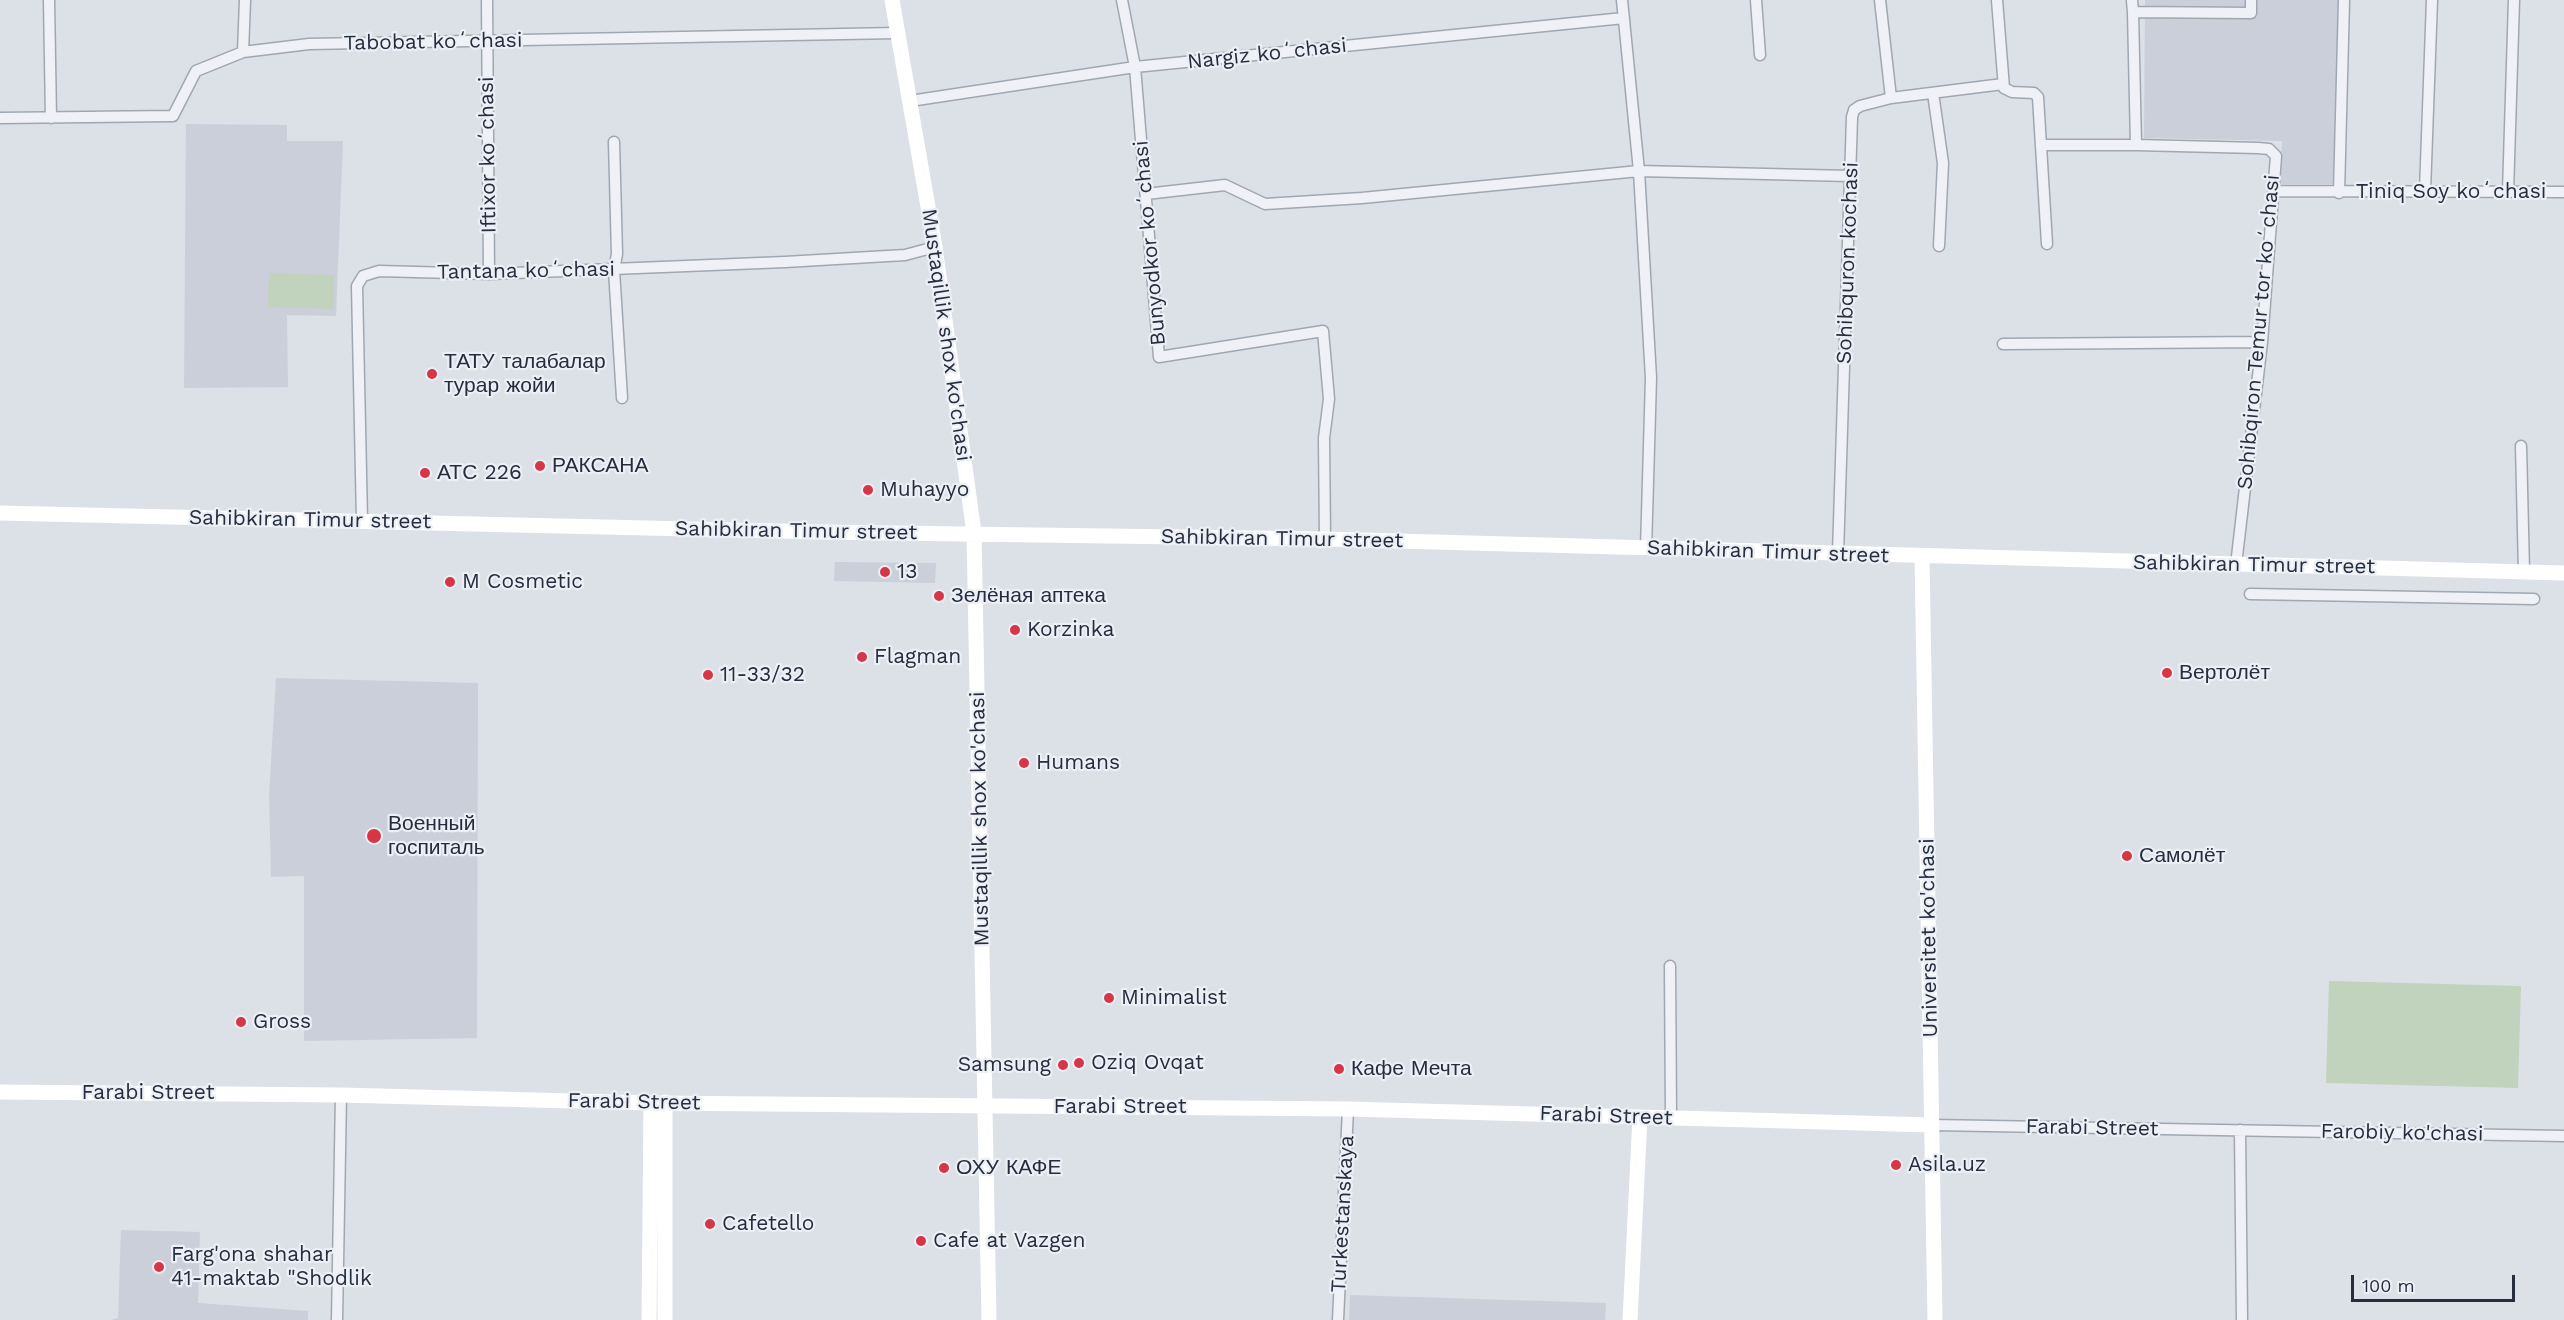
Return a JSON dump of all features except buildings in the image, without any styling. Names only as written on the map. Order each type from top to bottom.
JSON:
[{"type":"main road","name":"Mustaqillik shox ko'chasi","points":[[892,0],[935,247],[974,533],[989,1320]]},
{"type":"main road","name":"Sahibkiran Timur street","points":[[0,513],[1325,539],[2564,573]]},
{"type":"main road","name":"Universitet ko'chasi","points":[[1922,557],[1935,1320]]},
{"type":"main road","name":"Farabi Street","points":[[0,1092],[1348,1109],[1932,1125]]},
{"type":"main road","points":[[649,1320],[658,1102]]},
{"type":"main road","points":[[658,1102],[665,1320]]},
{"type":"main road","points":[[1630,1320],[1640,1117]]},
{"type":"street","points":[[50,0],[51,118]]},
{"type":"street","points":[[243,52],[245,0]]},
{"type":"street","name":"Iftixor koʻchasi","points":[[487,0],[489,274]]},
{"type":"street","name":"Bunyodkor koʻchasi","points":[[1122,0],[1135,67],[1159,357],[1323,330],[1329,399],[1324,438],[1325,539]]},
{"type":"street","points":[[1622,0],[1639,171],[1651,378],[1646,549]]},
{"type":"street","points":[[1756,0],[1760,55]]},
{"type":"street","points":[[1880,0],[1891,98],[2003,84]]},
{"type":"street","points":[[1997,0],[2003,84],[2007,90],[2034,93],[2038,97],[2047,244]]},
{"type":"street","points":[[2132,0],[2136,145]]},
{"type":"street","points":[[2133,12],[2251,13],[2251,0]]},
{"type":"street","name":"Tiniq Soy koʻchasi","points":[[2339,193],[2344,0]]},
{"type":"street","points":[[2425,191],[2432,0]]},
{"type":"street","points":[[2508,192],[2514,0]]},
{"type":"street","name":"Nargiz koʻchasi","points":[[910,101],[1135,67],[1624,18]]},
{"type":"street","name":"Tabobat koʻchasi","points":[[0,118],[173,116],[196,71],[243,52],[309,44],[897,33]]},
{"type":"street","points":[[1933,93],[1943,163],[1939,246]]},
{"type":"street","name":"Sohibquron kochasi","points":[[1839,554],[1854,110],[1891,98]]},
{"type":"street","points":[[614,142],[617,255],[614,270],[622,398]]},
{"type":"street","name":"Sohibqiron Temur tor koʻchasi","points":[[2042,146],[2136,145],[2269,149],[2276,156],[2262,342],[2236,565]]},
{"type":"street","points":[[1146,194],[1225,185],[1265,204],[1362,198],[1639,171],[1851,176]]},
{"type":"street","name":"Tiniq Soy koʻchasi","points":[[2274,191],[2564,192]]},
{"type":"street","name":"Tantana koʻchasi","points":[[362,521],[357,286],[363,276],[379,271],[489,274],[614,270],[905,255],[935,247]]},
{"type":"street","points":[[2003,344],[2262,342]]},
{"type":"street","points":[[2521,446],[2524,572]]},
{"type":"street","points":[[2250,594],[2534,599]]},
{"type":"street","points":[[1670,966],[1671,1118]]},
{"type":"street","points":[[337,1320],[340,1095]]},
{"type":"street","name":"Turkestanskaya","points":[[1338,1320],[1348,1109]]},
{"type":"street","name":"Farabi Street","points":[[1932,1125],[2240,1130]]},
{"type":"street","points":[[2240,1130],[2242,1320]]},
{"type":"street","name":"Farobiy ko'chasi","points":[[2240,1130],[2564,1136]]},
{"type":"shaded area","points":[[2145,0],[2342,0],[2336,184],[2280,184],[2282,141],[2144,138]]},
{"type":"shaded area","points":[[186,124],[287,125],[287,141],[343,141],[336,316],[287,315],[288,387],[184,388]]},
{"type":"shaded area","name":"13","points":[[835,562],[936,563],[935,583],[834,581]]},
{"type":"shaded area","name":"Военный госпиталь","points":[[276,678],[478,683],[477,1038],[304,1041],[304,876],[271,877],[269,795]]},
{"type":"shaded area","name":"Farg'ona shahar 41-maktab \"Shodlik","points":[[121,1230],[200,1232],[198,1303],[308,1311],[308,1320],[111,1320],[118,1318]]},
{"type":"shaded area","points":[[1350,1295],[1606,1303],[1605,1320],[1349,1320]]},
{"type":"green space","points":[[269,273],[334,275],[333,309],[268,307]]},
{"type":"green space","points":[[2329,981],[2521,986],[2518,1088],[2326,1083]]},
{"type":"place","name":"ТАТУ талабалар турар жойи","points":[[432,374]]},
{"type":"place","name":"РАКСАНА","points":[[540,466]]},
{"type":"place","name":"АТС 226","points":[[425,473]]},
{"type":"place","name":"Muhayyo","points":[[868,490]]},
{"type":"place","name":"13","points":[[885,572]]},
{"type":"place","name":"M Cosmetic","points":[[450,582]]},
{"type":"place","name":"Зелёная аптека","points":[[939,596]]},
{"type":"place","name":"Korzinka","points":[[1015,630]]},
{"type":"place","name":"Flagman","points":[[862,657]]},
{"type":"place","name":"Вертолёт","points":[[2167,673]]},
{"type":"place","name":"11-33/32","points":[[708,675]]},
{"type":"place","name":"Humans","points":[[1024,763]]},
{"type":"place","name":"Военный госпиталь","points":[[374,836]]},
{"type":"place","name":"Самолёт","points":[[2127,856]]},
{"type":"place","name":"Minimalist","points":[[1109,998]]},
{"type":"place","name":"Gross","points":[[241,1022]]},
{"type":"place","name":"Oziq Ovqat","points":[[1079,1063]]},
{"type":"place","name":"Samsung","points":[[1063,1065]]},
{"type":"place","name":"Кафе Мечта","points":[[1339,1069]]},
{"type":"place","name":"Asila.uz","points":[[1896,1165]]},
{"type":"place","name":"ОХУ КАФЕ","points":[[944,1168]]},
{"type":"place","name":"Cafetello","points":[[710,1224]]},
{"type":"place","name":"Cafe at Vazgen","points":[[921,1241]]},
{"type":"place","name":"Farg'ona shahar 41-maktab \"Shodlik","points":[[159,1267]]}]
